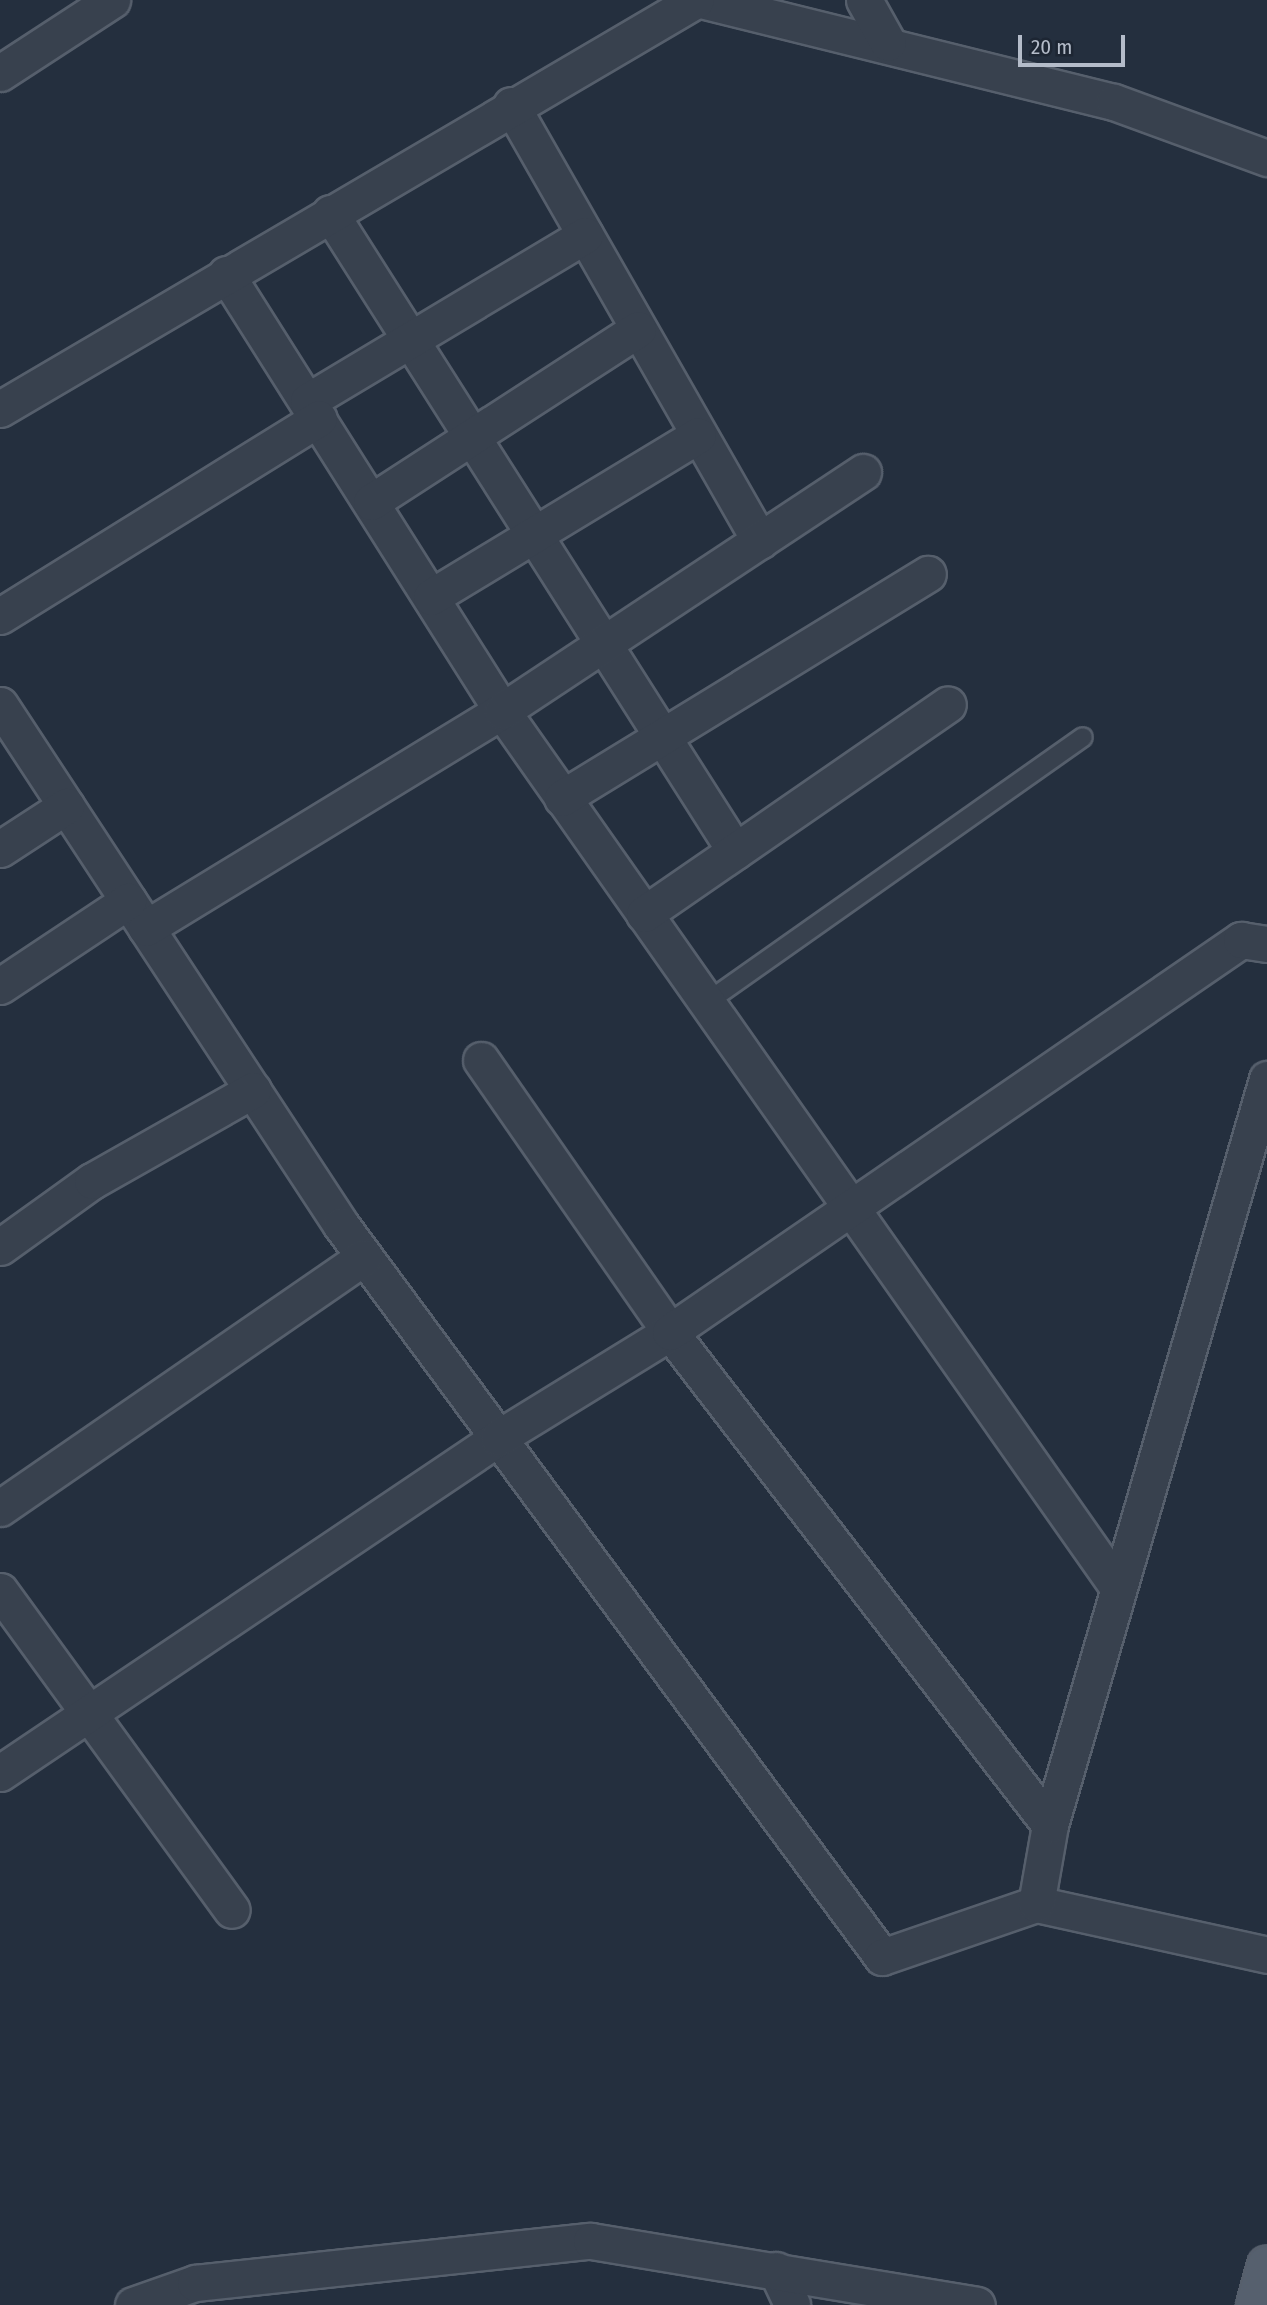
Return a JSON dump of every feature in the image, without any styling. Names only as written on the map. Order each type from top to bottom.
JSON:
[{"type":"street","points":[[0,73],[112,0]]},
{"type":"street","points":[[0,408],[511,105],[698,0],[888,43],[1114,102],[1267,158]]},
{"type":"street","points":[[864,0],[888,43]]},
{"type":"street","points":[[511,105],[760,541]]},
{"type":"street","points":[[330,213],[409,340],[536,532],[735,851]]},
{"type":"street","points":[[0,615],[313,410],[409,340],[585,235]]},
{"type":"street","points":[[226,274],[502,712],[1117,1587]]},
{"type":"street","points":[[371,502],[473,439],[638,329]]},
{"type":"street","points":[[430,597],[698,435]]},
{"type":"street","points":[[0,986],[137,914],[502,712],[863,472]]},
{"type":"street","points":[[562,798],[928,574]]},
{"type":"street","points":[[644,914],[948,704]]},
{"type":"street","points":[[0,705],[364,1257],[881,1957],[1036,1904],[1267,1955]]},
{"type":"street","points":[[0,849],[66,806]]},
{"type":"street","points":[[0,1773],[90,1715],[498,1438],[670,1332],[848,1205],[1241,940],[1267,944]]},
{"type":"street","points":[[481,1060],[670,1332],[1050,1825]]},
{"type":"street","points":[[1036,1904],[1050,1825],[1117,1587],[1258,1141],[1267,1079]]},
{"type":"street","points":[[0,1247],[93,1181],[253,1090]]},
{"type":"street","points":[[0,1508],[364,1257]]},
{"type":"street","points":[[0,1591],[232,1910]]},
{"type":"street","points":[[132,2305],[195,2283],[258,2291],[591,2241],[969,2304]]},
{"type":"street","points":[[776,2270],[792,2305]]},
{"type":"lane","points":[[706,1003],[1083,737]]}]
